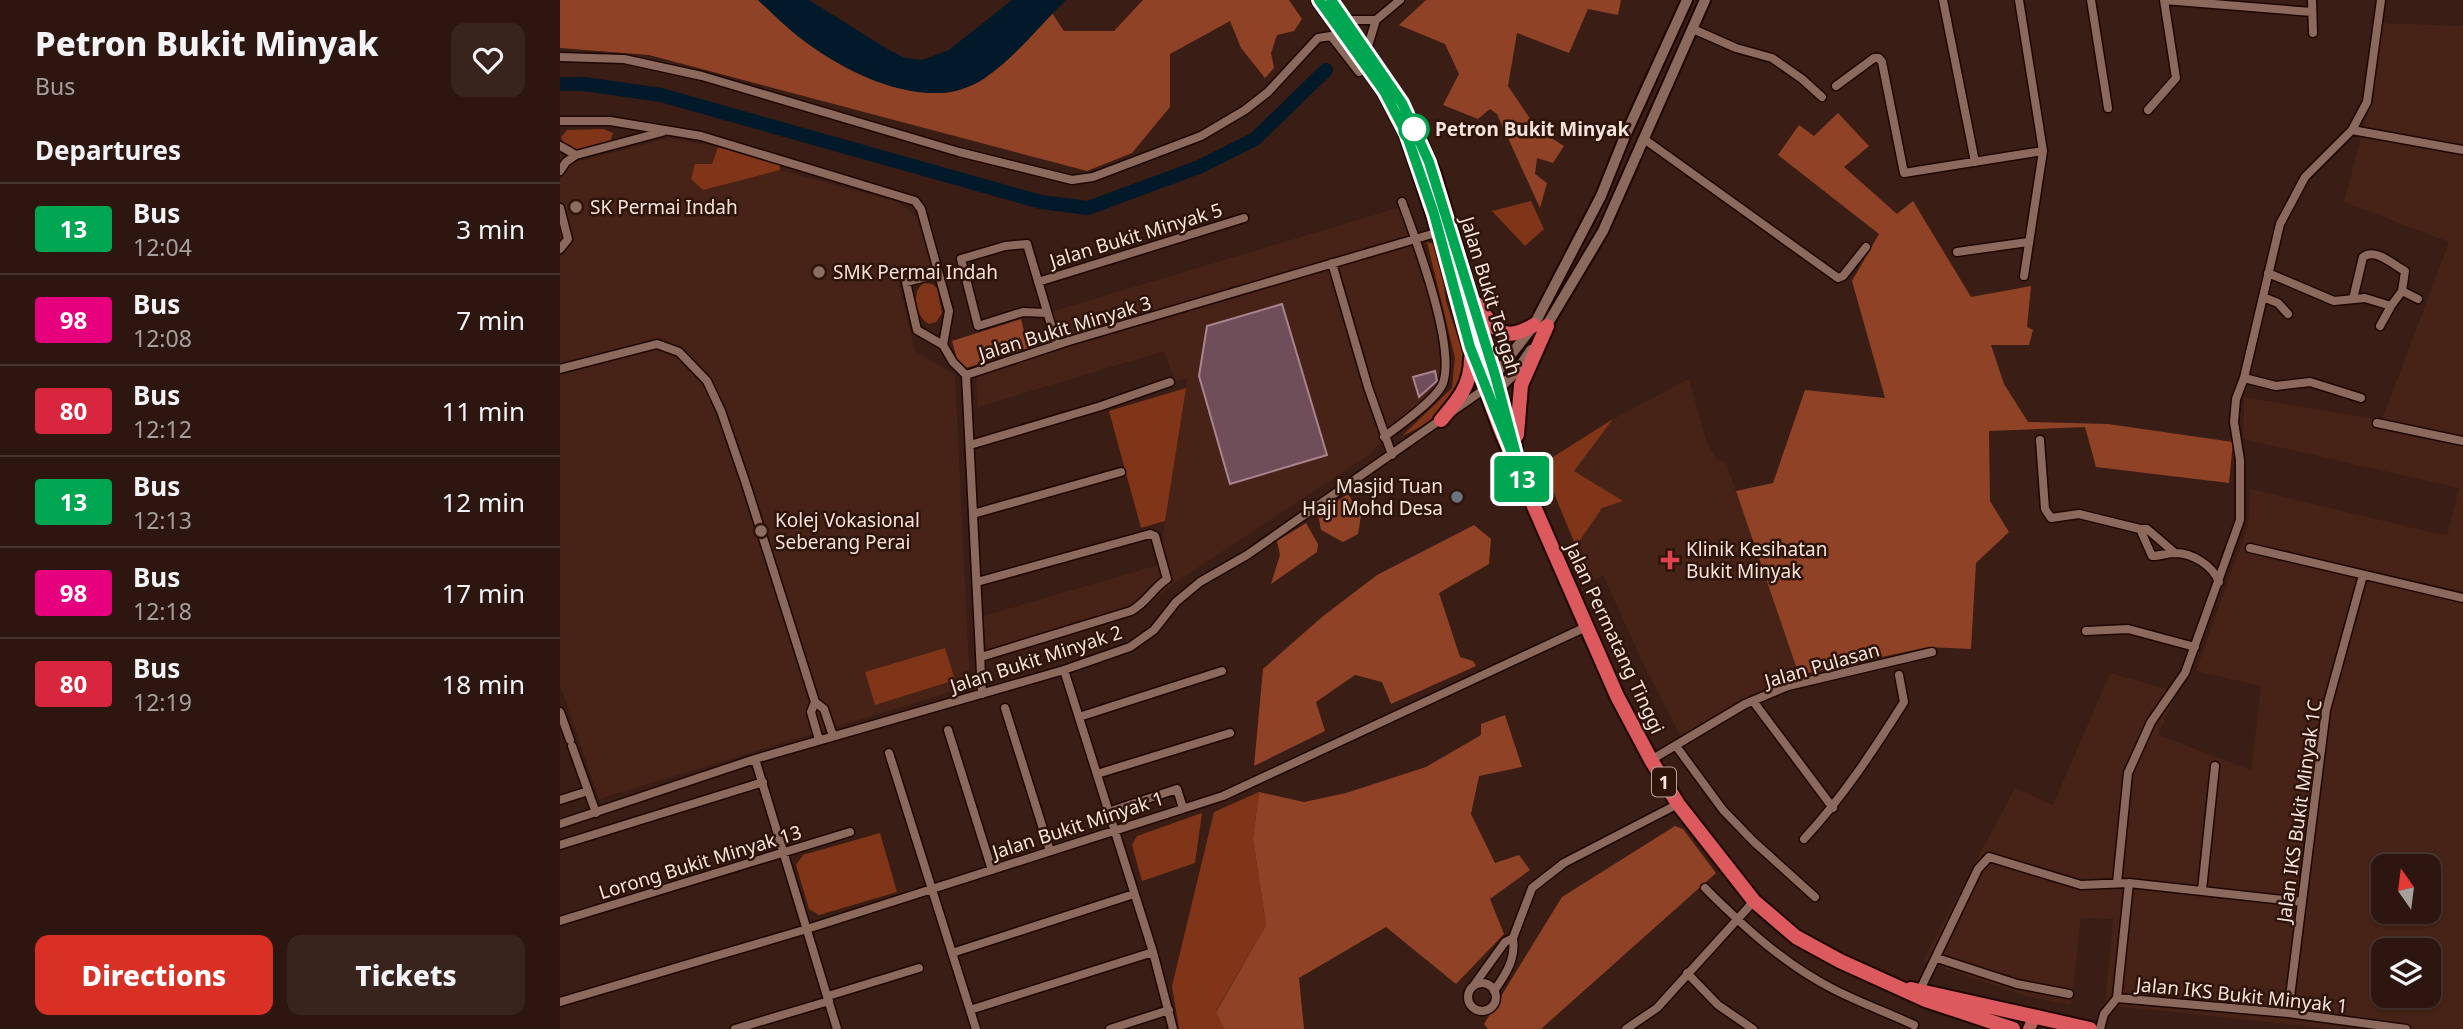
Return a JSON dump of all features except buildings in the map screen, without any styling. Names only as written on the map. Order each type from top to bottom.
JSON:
[{"type":"highway","name":"Jalan Bukit Tengah","points":[[1319,0],[1368,68],[1396,111],[1406,133],[1439,232],[1470,347],[1492,392],[1523,481]]},
{"type":"highway","name":"Jalan Bukit Tengah","points":[[1331,0],[1402,103],[1429,162],[1495,375],[1492,392]]},
{"type":"highway","points":[[1468,291],[1494,328],[1503,333],[1514,335],[1541,325]]},
{"type":"highway","points":[[1523,481],[1517,437],[1519,395],[1541,325]]},
{"type":"highway","points":[[1441,420],[1466,388],[1471,375],[1470,347]]},
{"type":"highway","name":"Jalan Permatang Tinggi","points":[[1523,481],[1617,696],[1651,760],[1678,804],[1754,901],[1797,937],[1840,961],[1985,1024],[2090,1029]]},
{"type":"highway","name":"Jalan Permatang Tinggi","points":[[1902,988],[1920,990],[2023,1024]]},
{"type":"main road","points":[[1492,392],[1516,372],[1541,325],[1687,0]]},
{"type":"main road","points":[[1495,375],[1541,325],[1603,231],[1705,0]]},
{"type":"street","points":[[1367,49],[1376,20],[1400,0]]},
{"type":"street","points":[[1943,0],[1975,162]]},
{"type":"street","points":[[2019,0],[2043,151],[2024,276]]},
{"type":"street","points":[[2091,0],[2108,108]]},
{"type":"street","points":[[2148,110],[2176,78],[2164,0],[2312,12]]},
{"type":"street","points":[[2312,0],[2313,33]]},
{"type":"street","points":[[2118,883],[2128,773],[2147,732],[2179,683],[2195,647],[2240,520],[2240,460],[2234,422],[2236,399],[2244,378],[2280,224],[2305,177],[2353,130],[2367,102],[2381,0]]},
{"type":"street","points":[[1346,20],[1376,20]]},
{"type":"street","points":[[1693,29],[1736,48],[1772,58],[1822,97]]},
{"type":"street","points":[[560,57],[624,59],[702,76],[971,155],[1072,180],[1093,177],[1202,136],[1245,110],[1268,92],[1318,38],[1331,36],[1359,72],[1368,68]]},
{"type":"street","points":[[1836,86],[1874,58],[1879,58],[1904,173],[2043,151]]},
{"type":"street","points":[[560,121],[610,121],[701,136],[915,201],[921,209],[949,311],[943,345]]},
{"type":"street","points":[[2353,130],[2463,150]]},
{"type":"street","points":[[560,171],[566,162],[576,155],[665,131]]},
{"type":"street","points":[[1644,138],[1838,278],[1843,276],[1867,247]]},
{"type":"street","points":[[560,146],[576,155]]},
{"type":"street","points":[[1384,437],[1442,386],[1446,373],[1446,354],[1417,238],[1402,202]]},
{"type":"street","points":[[560,208],[568,239],[560,249]]},
{"type":"street","name":"Jalan Bukit Minyak 5","points":[[1038,282],[1244,218]]},
{"type":"street","name":"Jalan Bukit Minyak 3","points":[[982,694],[966,375],[1057,345],[1439,232]]},
{"type":"street","points":[[1957,252],[2028,242]]},
{"type":"street","points":[[1047,313],[1023,312],[978,326],[961,259],[1005,246],[1027,244],[1057,345]]},
{"type":"street","points":[[2353,299],[2363,257],[2368,254],[2375,254],[2404,271],[2402,291],[2390,306],[2381,326]]},
{"type":"street","points":[[1332,263],[1384,437],[1392,455]]},
{"type":"street","points":[[2268,273],[2334,301],[2365,298],[2390,306]]},
{"type":"street","points":[[938,274],[906,282],[917,331],[943,345],[953,362],[966,375]]},
{"type":"street","points":[[2402,291],[2418,299]]},
{"type":"street","points":[[2263,297],[2278,303],[2288,314]]},
{"type":"street","points":[[560,369],[657,344],[679,352],[707,381],[721,411],[742,472],[815,702],[824,709],[833,736]]},
{"type":"street","points":[[2244,378],[2276,386],[2310,382],[2361,398]]},
{"type":"street","points":[[970,445],[1101,406],[1170,382]]},
{"type":"street","name":"Jalan Bukit Minyak 2","points":[[560,824],[755,759],[1064,670],[1130,647],[1154,630],[1176,602],[1200,582],[1247,555],[1441,420],[1492,392]]},
{"type":"street","points":[[2377,423],[2463,441]]},
{"type":"street","points":[[2040,440],[2045,509],[2051,518],[2079,514],[2147,529],[2175,553],[2208,565],[2219,582]]},
{"type":"street","points":[[973,514],[1121,472]]},
{"type":"street","points":[[2140,529],[2152,556],[2175,553]]},
{"type":"street","name":"Jalan Bukit Minyak 2","points":[[976,582],[1150,534],[1155,536],[1167,579],[1158,585],[1146,603],[1131,611],[981,657]]},
{"type":"street","points":[[2250,548],[2463,598]]},
{"type":"street","name":"Jalan IKS Bukit Minyak 1C","points":[[2288,1013],[2326,710],[2362,575]]},
{"type":"street","name":"Jalan Bukit Minyak 1","points":[[560,1002],[807,929],[1223,796],[1586,627]]},
{"type":"street","points":[[2086,631],[2128,629],[2195,647]]},
{"type":"street","name":"Jalan Pulasan","points":[[1651,760],[1753,701],[1794,684],[1932,652]]},
{"type":"street","points":[[1064,670],[1153,952],[1173,1029]]},
{"type":"street","points":[[1079,717],[1222,671]]},
{"type":"street","points":[[1804,839],[1862,769],[1904,702],[1899,675]]},
{"type":"street","points":[[1753,701],[1833,807]]},
{"type":"street","points":[[815,702],[811,712],[819,740]]},
{"type":"street","points":[[1005,708],[1050,851]]},
{"type":"street","points":[[560,714],[596,813]]},
{"type":"street","points":[[948,730],[992,870]]},
{"type":"street","points":[[1097,774],[1230,733]]},
{"type":"street","points":[[1676,746],[1723,810],[1815,897]]},
{"type":"street","points":[[888,753],[976,1029]]},
{"type":"street","points":[[755,759],[838,1029]]},
{"type":"street","points":[[2202,890],[2215,766]]},
{"type":"street","points":[[560,845],[763,782]]},
{"type":"street","points":[[1108,812],[1177,789],[1183,808]]},
{"type":"street","points":[[560,800],[588,791]]},
{"type":"street","points":[[1513,938],[1505,942],[1469,991],[1468,1000],[1477,1010],[1490,1008],[1495,1000],[1494,991],[1509,970],[1514,947],[1513,938],[1532,888],[1564,863],[1678,804]]},
{"type":"street","name":"Lorong Bukit Minyak 13","points":[[560,922],[850,832]]},
{"type":"street","points":[[1920,990],[1978,869],[1989,857],[2081,885],[2129,883],[2302,902]]},
{"type":"street","points":[[2100,1029],[2104,1014],[2117,998],[2129,883]]},
{"type":"street","points":[[1705,888],[1777,954],[1820,982],[1914,1025]]},
{"type":"street","points":[[952,953],[1134,894]]},
{"type":"street","points":[[1626,1029],[1657,1007],[1754,901]]},
{"type":"street","points":[[970,1010],[1153,952]]},
{"type":"street","points":[[1937,958],[2017,984],[2068,994]]},
{"type":"street","points":[[735,1029],[919,968]]},
{"type":"street","points":[[1687,973],[1718,1005],[1754,1029]]},
{"type":"street","points":[[1474,985],[1483,983],[1494,991]]},
{"type":"street","name":"Jalan IKS Bukit Minyak 1","points":[[2117,998],[2288,1013],[2406,1029]]},
{"type":"street","points":[[1110,1029],[1169,1010]]},
{"type":"shaded area","points":[[560,0],[758,0],[808,42],[843,64],[883,82],[933,93],[962,89],[988,75],[1011,56],[1052,13],[1064,31],[1114,31],[1143,0],[1289,0],[1302,19],[1294,31],[1277,35],[1271,53],[1274,68],[1265,78],[1241,48],[1230,21],[1170,54],[1170,107],[1132,153],[1087,171],[649,55],[560,48]]},
{"type":"shaded area","points":[[1426,0],[1621,0],[1618,15],[1588,9],[1569,53],[1517,33],[1508,86],[1537,129],[1564,146],[1553,163],[1537,158],[1535,174],[1547,183],[1540,208],[1497,114],[1490,109],[1478,119],[1443,105],[1459,74],[1445,44],[1399,25]]},
{"type":"shaded area","points":[[2380,23],[2463,26],[2463,1029],[2332,1029],[2105,1005],[2113,919],[2081,918],[2071,1005],[2026,996],[1923,961],[2015,788],[2053,805],[2110,673],[2177,692],[2158,735],[2251,770],[2261,686],[2196,671],[2248,525],[2250,489],[2447,536],[2459,488],[2243,439],[2244,397],[2382,420],[2449,242],[2344,202],[2373,92]]},
{"type":"shaded area","points":[[1838,113],[1869,146],[1844,167],[1897,214],[1913,201],[1971,297],[2031,286],[2027,327],[2033,330],[2029,345],[1991,345],[2004,384],[2028,422],[2108,424],[2233,442],[2229,483],[2096,467],[2085,427],[1989,431],[1990,501],[2009,532],[1976,563],[1971,649],[1928,647],[1799,675],[1736,491],[1773,483],[1805,390],[1885,398],[1852,281],[1879,234],[1778,155],[1799,125],[1814,136]]},
{"type":"shaded area","points":[[603,129],[613,133],[610,143],[576,150],[563,142],[561,137],[567,130]]},
{"type":"shaded area","name":"Kolej Vokasional Seberang Perai","points":[[669,138],[718,147],[703,189],[780,170],[898,202],[918,218],[933,268],[897,277],[915,351],[955,375],[970,686],[599,799],[560,685],[560,154],[579,161]]},
{"type":"shaded area","points":[[718,147],[780,164],[780,170],[703,190],[691,179],[695,164],[712,164]]},
{"type":"shaded area","points":[[1531,201],[1544,229],[1525,246],[1492,211]]},
{"type":"shaded area","points":[[1404,206],[1446,354],[1442,386],[1384,437],[1372,453],[1173,584],[1136,614],[986,662],[984,616],[1168,562],[1162,540],[1187,378],[1175,382],[1164,351],[978,407],[976,372],[1057,345],[1047,313]]},
{"type":"shaded area","points":[[1427,242],[1434,244],[1442,271],[1446,301],[1469,373],[1455,394],[1433,418],[1402,436],[1452,388],[1455,358]]},
{"type":"shaded area","points":[[924,283],[937,288],[942,313],[936,322],[929,324],[924,321],[916,304],[917,292]]},
{"type":"shaded area","points":[[1021,319],[1028,348],[966,368],[957,359],[952,341]]},
{"type":"shaded area","name":"Klinik Kesihatan Bukit Minyak","points":[[1689,379],[1707,443],[1717,460],[1726,462],[1799,675],[1753,694],[1681,737],[1643,663],[1603,575],[1589,583],[1542,464],[1613,419]]},
{"type":"shaded area","points":[[1186,388],[1165,521],[1141,528],[1109,411]]},
{"type":"shaded area","points":[[1613,419],[1574,471],[1623,501],[1602,508],[1576,546],[1542,464]]},
{"type":"shaded area","points":[[1348,494],[1361,516],[1358,534],[1343,542],[1321,530],[1318,514]]},
{"type":"shaded area","points":[[1306,523],[1318,544],[1317,552],[1271,584],[1280,555],[1277,541]]},
{"type":"shaded area","points":[[1474,525],[1491,539],[1489,564],[1439,593],[1460,657],[1473,661],[1476,666],[1391,704],[1382,682],[1355,675],[1316,702],[1325,731],[1254,766],[1263,669],[1322,617],[1377,575]]},
{"type":"shaded area","points":[[945,648],[955,680],[875,705],[865,672]]},
{"type":"shaded area","points":[[1505,715],[1522,767],[1479,776],[1471,814],[1495,863],[1519,855],[1530,870],[1490,899],[1504,934],[1456,984],[1386,927],[1299,978],[1304,1029],[1224,1029],[1216,1012],[1266,925],[1253,839],[1259,792],[1304,802],[1346,793],[1426,767],[1481,735],[1481,724]]},
{"type":"shaded area","points":[[1259,792],[1253,839],[1266,925],[1216,1011],[1224,1029],[1179,1029],[1172,986],[1214,812]]},
{"type":"shaded area","points":[[1202,813],[1195,863],[1142,881],[1132,845],[1137,836]]},
{"type":"shaded area","points":[[1675,826],[1683,829],[1716,873],[1541,1029],[1488,1029],[1484,1024],[1562,897]]},
{"type":"shaded area","points":[[880,833],[897,892],[819,915],[809,909],[796,865],[803,855]]},
{"type":"water","points":[[758,0],[809,0],[889,50],[905,58],[922,60],[949,50],[1012,0],[1066,0],[996,70],[964,88],[942,93],[895,88],[850,70],[804,41]]},
{"type":"waterway","points":[[560,84],[584,84],[661,95],[1041,202],[1088,208],[1199,167],[1255,139],[1326,70]]},
{"type":"bus line","name":"13","points":[[1319,0],[1384,91],[1406,133],[1423,177],[1470,347],[1523,481],[1511,430],[1434,174],[1402,103],[1331,0]]},
{"type":"place","name":"Petron Bukit Minyak","points":[[1414,129]]},
{"type":"place","name":"SK Permai Indah","points":[[576,207]]},
{"type":"place","name":"SMK Permai Indah","points":[[819,272]]},
{"type":"place","name":"Masjid Tuan Haji Mohd Desa","points":[[1457,497]]},
{"type":"place","name":"Kolej Vokasional Seberang Perai","points":[[761,531]]},
{"type":"place","name":"Klinik Kesihatan Bukit Minyak","points":[[1670,560]]}]
